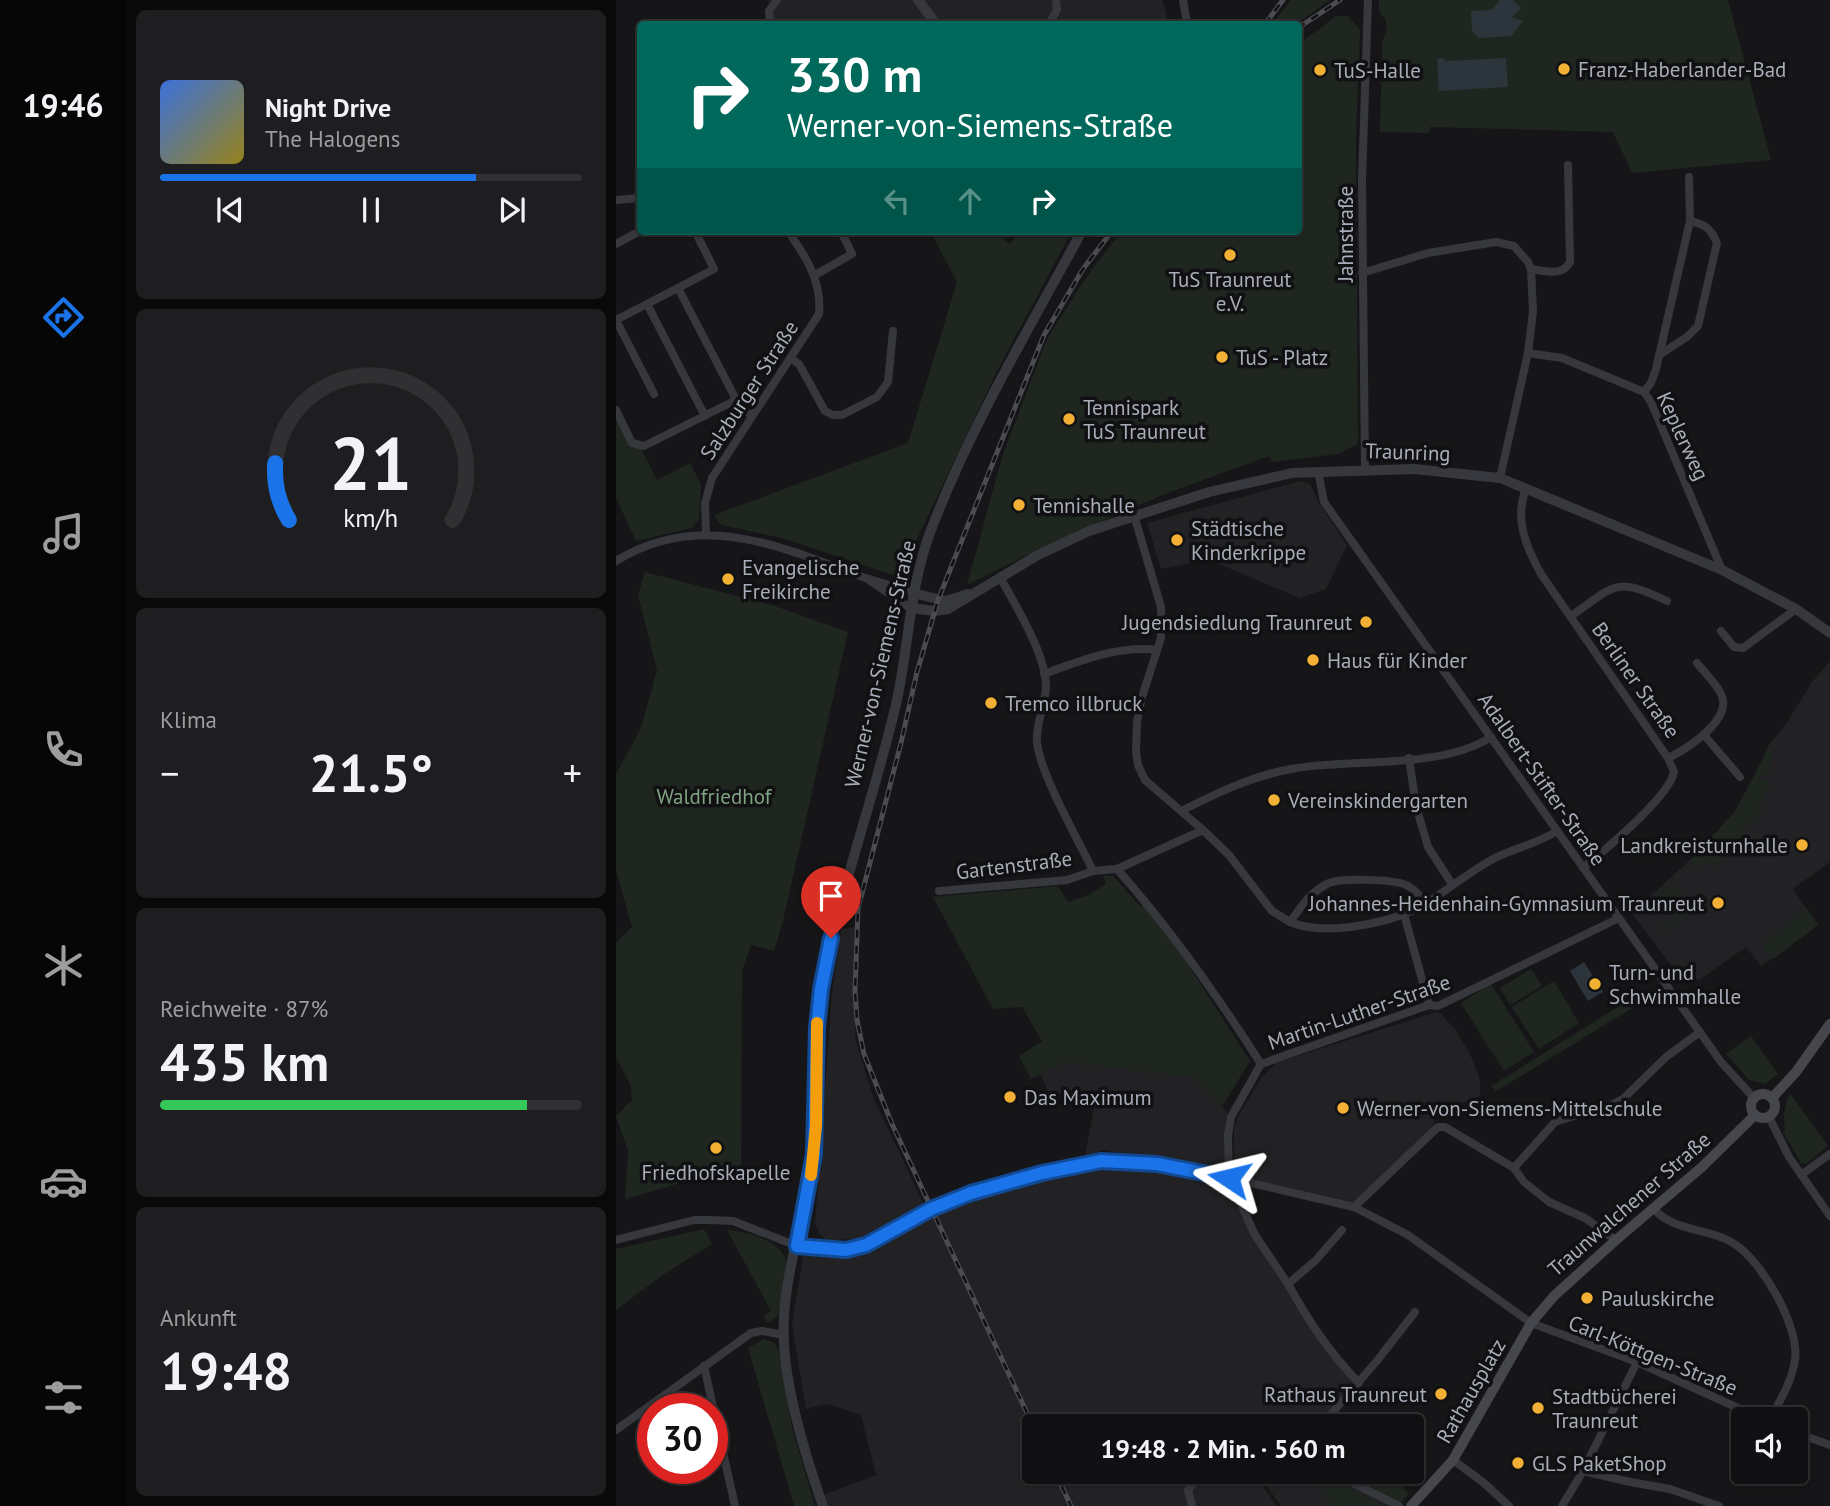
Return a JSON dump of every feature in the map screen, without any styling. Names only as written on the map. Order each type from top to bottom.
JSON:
[{"type":"main road","points":[[1772,1098],[1796,1072],[1830,1024]]},
{"type":"main road","points":[[1765,1094],[1772,1098],[1775,1108],[1769,1117],[1755,1115],[1751,1105],[1754,1098],[1765,1094]]},
{"type":"main road","name":"Traunwalchener Straße","points":[[1531,1323],[1564,1286],[1702,1167],[1755,1115]]},
{"type":"main road","name":"Rathausplatz","points":[[1411,1506],[1453,1460],[1531,1323]]},
{"type":"street","points":[[770,21],[768,11],[777,0]]},
{"type":"street","points":[[918,0],[934,21]]},
{"type":"street","points":[[1051,21],[1057,10],[1056,0]]},
{"type":"street","points":[[1183,0],[1186,21]]},
{"type":"street","name":"Jahnstraße","points":[[1365,469],[1362,147],[1368,0]]},
{"type":"street","points":[[1531,269],[1562,271],[1567,269],[1570,262],[1568,165]]},
{"type":"street","points":[[1644,392],[1651,383],[1659,355],[1690,221],[1689,177]]},
{"type":"street","points":[[616,200],[637,198]]},
{"type":"street","points":[[1659,355],[1687,337],[1698,326],[1717,243],[1713,231],[1705,225],[1690,221]]},
{"type":"street","points":[[616,244],[637,233]]},
{"type":"street","points":[[654,394],[616,320],[714,270],[697,235]]},
{"type":"street","name":"Salzburger Straße","points":[[706,534],[704,515],[707,491],[712,478],[819,314],[820,302],[815,275],[790,235]]},
{"type":"street","points":[[815,275],[852,254],[843,235]]},
{"type":"street","name":"Werner-von-Siemens-Straße","points":[[823,1506],[794,1405],[783,1335],[786,1298],[814,1154],[817,1028],[821,989],[835,921],[897,699],[910,608],[930,531],[993,394],[1080,235]]},
{"type":"street","points":[[1362,273],[1428,253],[1496,242],[1514,246],[1531,269],[1533,311],[1528,353],[1500,478]]},
{"type":"street","points":[[678,289],[740,407],[751,415]]},
{"type":"street","points":[[647,304],[705,416]]},
{"type":"street","points":[[790,358],[800,364],[825,411],[832,415],[842,415],[877,397],[888,382],[893,331]]},
{"type":"street","name":"Keplerweg","points":[[1528,353],[1562,358],[1644,392],[1651,402],[1722,570]]},
{"type":"street","points":[[616,410],[632,443],[644,446],[736,400]]},
{"type":"street","name":"Traunring","points":[[913,593],[946,601],[972,593],[1038,555],[1079,536],[1134,515],[1209,492],[1292,473],[1414,469],[1500,478],[1722,570],[1796,609],[1830,633]]},
{"type":"street","name":"Adalbert-Stifter-Straße","points":[[1318,471],[1325,502],[1700,1032],[1734,1077],[1754,1098]]},
{"type":"street","name":"Berliner Straße","points":[[1526,489],[1521,510],[1526,545],[1541,574],[1668,758],[1674,772],[1667,788],[1606,849],[1583,868]]},
{"type":"street","points":[[1134,515],[1161,607],[1161,638],[1137,721],[1138,765],[1145,780],[1229,855],[1272,911],[1290,922],[1311,928],[1361,925],[1404,914],[1426,903],[1493,859],[1557,831]]},
{"type":"street","points":[[616,561],[659,542],[706,534],[761,541],[913,593]]},
{"type":"street","points":[[1000,577],[1029,631],[1044,674],[1046,686],[1037,741],[1044,768],[1093,871],[1117,869],[1203,830]]},
{"type":"street","points":[[866,578],[910,608]]},
{"type":"street","points":[[1571,617],[1609,590],[1622,585],[1639,588],[1667,601]]},
{"type":"street","name":"Traunring","points":[[910,608],[935,611],[948,609],[962,603],[972,593]]},
{"type":"street","points":[[1721,631],[1734,648],[1743,648],[1796,609]]},
{"type":"street","points":[[1044,674],[1080,660],[1142,648],[1157,650]]},
{"type":"street","points":[[1668,758],[1682,752],[1704,735],[1717,719],[1724,704],[1722,695],[1697,663]]},
{"type":"street","points":[[1704,735],[1740,778]]},
{"type":"street","points":[[1181,811],[1232,786],[1291,769],[1444,754],[1491,737]]},
{"type":"street","points":[[1409,758],[1416,806],[1429,847],[1452,884]]},
{"type":"street","name":"Martin-Luther-Straße","points":[[1117,869],[1183,947],[1261,1064]]},
{"type":"street","name":"Gartenstraße","points":[[939,891],[1067,880],[1093,871]]},
{"type":"street","points":[[1290,922],[1312,894],[1329,883],[1346,879],[1403,883],[1426,903]]},
{"type":"street","points":[[1404,914],[1429,1005]]},
{"type":"street","name":"Martin-Luther-Straße","points":[[1229,1178],[1228,1135],[1231,1117],[1261,1064],[1429,1005],[1438,1006],[1619,918]]},
{"type":"street","points":[[1514,1168],[1555,1122],[1623,1099],[1666,1057],[1700,1032]]},
{"type":"street","points":[[1769,1117],[1801,1175],[1830,1216]]},
{"type":"street","points":[[1354,1207],[1438,1127],[1452,1129],[1514,1168],[1524,1182],[1549,1202],[1585,1218],[1616,1240]]},
{"type":"street","points":[[1801,1175],[1830,1154]]},
{"type":"street","name":"Carl-Köttgen-Straße","points":[[616,1240],[694,1220],[709,1220],[733,1222],[797,1246],[846,1250],[866,1245],[931,1209],[971,1193],[1042,1173],[1101,1161],[1157,1164],[1354,1207],[1408,1235],[1531,1323],[1637,1362],[1736,1407]]},
{"type":"street","points":[[1229,1178],[1255,1235],[1310,1323],[1333,1356],[1359,1383]]},
{"type":"street","points":[[1654,1209],[1667,1221],[1736,1245],[1747,1255],[1772,1289],[1794,1338],[1796,1359],[1776,1407]]},
{"type":"street","points":[[1288,1284],[1316,1259],[1342,1230]]},
{"type":"street","points":[[1332,1414],[1415,1312]]},
{"type":"street","points":[[616,1430],[751,1333],[762,1331],[783,1335]]},
{"type":"street","points":[[1562,1506],[1583,1471],[1637,1362]]},
{"type":"street","points":[[704,1366],[735,1506]]},
{"type":"street","points":[[1808,1437],[1830,1445]]},
{"type":"street","points":[[1453,1460],[1509,1506]]},
{"type":"street","points":[[1583,1471],[1670,1489],[1719,1506]]},
{"type":"street","points":[[1192,1484],[1188,1490],[1192,1506]]},
{"type":"street","points":[[1355,1484],[1399,1506]]},
{"type":"shaded area","points":[[768,0],[1162,0],[1168,21],[771,21]]},
{"type":"shaded area","points":[[1500,0],[1512,0],[1522,8],[1512,17],[1523,21],[1511,36],[1479,38],[1472,31],[1471,11],[1492,10]]},
{"type":"shaded area","points":[[1444,58],[1445,61],[1506,58],[1508,87],[1439,91],[1437,59]]},
{"type":"shaded area","points":[[1300,481],[1310,484],[1319,503],[1347,545],[1326,589],[1300,598],[1209,560],[1161,569],[1147,523]]},
{"type":"shaded area","points":[[1830,661],[1830,862],[1793,889],[1818,925],[1761,966],[1746,947],[1698,981],[1691,971],[1680,977],[1632,913],[1704,847],[1735,811],[1768,746],[1786,724],[1812,682]]},
{"type":"shaded area","points":[[855,927],[855,1038],[873,1097],[924,1205],[857,1239],[826,1240],[815,1223],[832,994],[841,929]]},
{"type":"shaded area","points":[[1584,962],[1603,992],[1588,1001],[1570,971]]},
{"type":"shaded area","name":"Werner-von-Siemens-Mittelschule","points":[[1436,1012],[1455,1029],[1469,1052],[1479,1076],[1480,1094],[1473,1102],[1450,1103],[1436,1112],[1432,1128],[1354,1207],[1229,1178],[1234,1168],[1234,1128],[1238,1116],[1262,1077],[1276,1063]]},
{"type":"shaded area","points":[[1034,1057],[1190,1076],[1210,1093],[1229,1115],[1225,1174],[1105,1150],[1085,1156],[1096,1098],[1048,1092]]},
{"type":"shaded area","points":[[1157,1165],[1222,1183],[1275,1267],[1359,1383],[1332,1414],[1022,1414],[1022,1484],[1261,1484],[1277,1506],[828,1506],[823,1495],[876,1475],[861,1415],[828,1404],[806,1409],[792,1325],[803,1256],[862,1251],[948,1203],[1042,1173]]},
{"type":"shaded area","points":[[1265,1484],[1350,1484],[1399,1506],[1281,1506]]},
{"type":"green space","points":[[1291,0],[1330,0],[1300,21],[1274,21]]},
{"type":"green space","name":"Franz-Haberlander-Bad","points":[[1379,0],[1728,0],[1771,160],[1632,173],[1613,132],[1430,127],[1429,133],[1380,132],[1382,43],[1387,27],[1379,11]]},
{"type":"green space","name":"TuS Traunreut e.V.","points":[[1336,16],[1348,16],[1360,30],[1356,140],[1358,444],[1338,454],[1272,462],[1269,456],[1165,494],[1043,547],[967,585],[1002,457],[1047,339],[1085,279],[1118,235],[1302,235],[1302,42]]},
{"type":"green space","points":[[932,235],[1000,235],[1010,244],[1017,235],[1070,235],[997,371],[899,577],[786,539],[721,525],[714,515],[908,443],[957,282]]},
{"type":"green space","points":[[616,414],[641,448],[657,480],[690,463],[701,484],[699,520],[692,528],[636,541],[616,498]]},
{"type":"green space","name":"Waldfriedhof","points":[[645,572],[772,605],[848,632],[774,951],[751,945],[742,971],[741,1178],[701,1177],[625,1199],[628,1151],[616,1116],[632,1100],[631,1086],[616,1057],[616,943],[632,927],[616,870],[616,774],[641,728],[657,670],[638,595]]},
{"type":"green space","points":[[1773,740],[1769,771],[1767,775],[1757,777],[1757,781],[1765,780],[1769,786],[1763,791],[1767,797],[1757,805],[1763,814],[1743,830],[1748,837],[1737,846],[1731,839],[1722,847],[1727,854],[1713,865],[1709,860],[1697,868],[1691,860],[1735,811]]},
{"type":"green space","points":[[1103,875],[1113,876],[1140,906],[1143,904],[1169,935],[1250,1061],[1222,1107],[1190,1077],[1067,1062],[1031,1079],[1019,1056],[1042,1041],[1022,1007],[993,1009],[933,897],[1058,886],[1068,902],[1088,895],[1106,884]]},
{"type":"green space","points":[[1672,883],[1693,910],[1665,932],[1662,928],[1677,915],[1665,904],[1660,907],[1655,898]]},
{"type":"green space","points":[[1806,908],[1818,925],[1773,959],[1763,946]]},
{"type":"green space","points":[[1531,969],[1542,986],[1510,1005],[1500,988]]},
{"type":"green space","points":[[1554,981],[1579,1023],[1539,1049],[1512,1007]]},
{"type":"green space","points":[[1491,984],[1534,1052],[1504,1071],[1493,1053],[1519,1037],[1492,1053],[1461,1003]]},
{"type":"green space","points":[[1629,1000],[1634,1007],[1495,1092],[1491,1086]]},
{"type":"green space","points":[[1751,1036],[1778,1074],[1765,1084],[1749,1080],[1726,1054]]},
{"type":"green space","points":[[1790,1093],[1828,1146],[1806,1164],[1801,1163],[1783,1132],[1785,1107]]},
{"type":"green space","points":[[704,1229],[712,1244],[664,1274],[616,1310],[616,1249]]},
{"type":"green space","points":[[727,1230],[743,1232],[769,1242],[782,1252],[786,1259],[781,1307],[777,1317],[767,1323],[764,1315],[771,1311]]},
{"type":"green space","points":[[764,1339],[775,1343],[779,1352],[792,1428],[815,1506],[794,1506],[748,1348]]},
{"type":"green space","points":[[1359,1484],[1399,1484],[1409,1494],[1400,1504]]},
{"type":"green space","points":[[1319,1486],[1347,1486],[1381,1505],[1334,1506]]},
{"type":"railway","points":[[1267,21],[1283,0]]},
{"type":"railway","points":[[1302,25],[1340,0]]},
{"type":"railway","points":[[1027,1414],[892,1124],[864,1054],[857,1020],[855,991],[858,909],[917,672],[938,600],[1044,335],[1083,269],[1109,235]]},
{"type":"railway","points":[[1061,1484],[1071,1506]]},
{"type":"slow traffic","points":[[811,1175],[816,1126],[817,1023]]},
{"type":"place","name":"Franz-Haberlander-Bad","points":[[1564,69]]},
{"type":"place","name":"TuS-Halle","points":[[1320,70]]},
{"type":"place","name":"TuS Traunreut e.V.","points":[[1230,255]]},
{"type":"place","name":"TuS - Platz","points":[[1222,357]]},
{"type":"place","name":"Tennispark TuS Traunreut","points":[[1069,419]]},
{"type":"place","name":"Tennishalle","points":[[1019,505]]},
{"type":"place","name":"Städtische Kinderkrippe","points":[[1177,540]]},
{"type":"place","name":"Evangelische Freikirche","points":[[728,579]]},
{"type":"place","name":"Jugendsiedlung Traunreut","points":[[1366,622]]},
{"type":"place","name":"Haus für Kinder","points":[[1313,660]]},
{"type":"place","name":"Tremco illbruck","points":[[991,703]]},
{"type":"place","name":"Vereinskindergarten","points":[[1274,800]]},
{"type":"place","name":"Landkreisturnhalle","points":[[1802,845]]},
{"type":"place","name":"Johannes-Heidenhain-Gymnasium Traunreut","points":[[1718,903]]},
{"type":"place","name":"Turn- und Schwimmhalle","points":[[1595,984]]},
{"type":"place","name":"Das Maximum","points":[[1010,1097]]},
{"type":"place","name":"Werner-von-Siemens-Mittelschule","points":[[1343,1108]]},
{"type":"place","name":"Friedhofskapelle","points":[[716,1148]]},
{"type":"place","name":"Pauluskirche","points":[[1587,1298]]},
{"type":"place","name":"Rathaus Traunreut","points":[[1441,1394]]},
{"type":"place","name":"Stadtbücherei Traunreut","points":[[1538,1408]]},
{"type":"place","name":"GLS PaketShop","points":[[1518,1463]]},
{"type":"route","points":[[831,938],[817,1028],[814,1154],[797,1246],[846,1250],[866,1245],[931,1209],[971,1193],[1042,1173],[1101,1161],[1157,1164],[1229,1178]]}]
